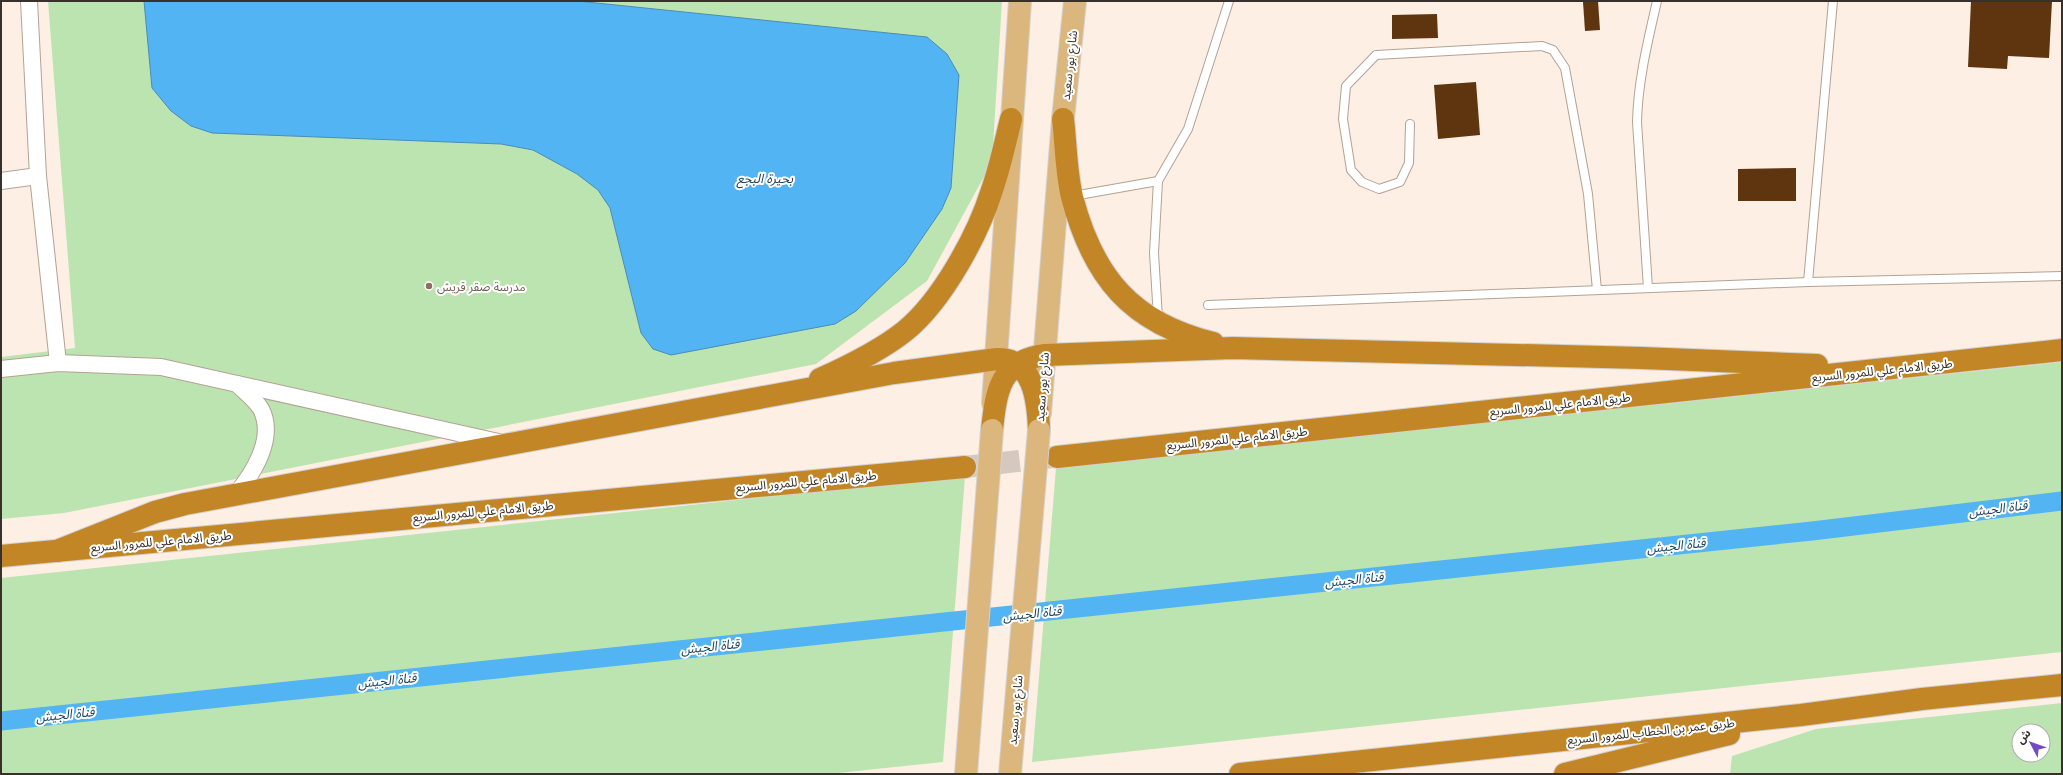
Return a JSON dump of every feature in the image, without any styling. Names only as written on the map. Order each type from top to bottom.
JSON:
[{"type":"highway","points":[[788,392],[835,372],[873,352],[905,331],[935,299],[955,269],[975,232],[992,191],[1011,119]]},
{"type":"highway","points":[[1063,119],[1072,196],[1088,244],[1111,284],[1133,307],[1158,323],[1198,339],[1233,348]]},
{"type":"highway","points":[[57,551],[170,507],[512,445],[894,373],[1018,368],[1233,348],[1642,358],[1892,368]]},
{"type":"highway","name":"طريق الامام علي للمرور السريع","points":[[1057,456],[2062,350]]},
{"type":"highway","points":[[992,430],[997,396],[1018,368]]},
{"type":"highway","points":[[1018,368],[1035,394],[1039,430]]},
{"type":"highway","name":"طريق الامام علي للمرور السريع","points":[[1,556],[966,467]]},
{"type":"highway","name":"طريق عمر بن الخطاب للمرور السريع","points":[[1240,774],[1801,715],[1922,699],[2062,685]]},
{"type":"highway","points":[[1565,774],[1801,715]]},
{"type":"main road","points":[[1018,368],[1011,119],[1020,1]]},
{"type":"main road","name":"شارع بور سعيد","points":[[1018,368],[1063,119],[1075,1]]},
{"type":"main road","points":[[966,774],[992,430]]},
{"type":"main road","name":"شارع بور سعيد","points":[[1010,774],[1039,430]]},
{"type":"street","points":[[29,1],[38,176],[58,363]]},
{"type":"street","points":[[1,181],[38,176]]},
{"type":"street","points":[[1,369],[58,363],[161,367],[512,445]]},
{"type":"street","points":[[235,495],[248,480],[259,460],[265,427],[261,410],[238,384]]},
{"type":"lane","points":[[1158,323],[1154,253],[1158,181],[1188,129],[1229,1]]},
{"type":"lane","points":[[1648,288],[1637,122],[1643,60],[1657,1]]},
{"type":"lane","points":[[1808,282],[1833,1]]},
{"type":"lane","points":[[1410,124],[1409,163],[1400,182],[1379,189],[1362,182],[1351,170],[1343,119],[1346,86],[1376,55],[1542,46],[1553,50],[1565,68],[1570,91],[1588,194],[1597,290]]},
{"type":"lane","points":[[1072,196],[1158,181]]},
{"type":"lane","points":[[1208,305],[1808,282],[2062,276]]},
{"type":"green space","points":[[48,1],[1002,1],[992,162],[927,281],[816,364],[64,513],[1,519],[1,357],[75,348]]},
{"type":"green space","points":[[2062,362],[2062,652],[1032,762],[1056,468]]},
{"type":"green space","points":[[965,476],[943,762],[828,774],[1,774],[1,578]]},
{"type":"green space","points":[[2062,703],[2062,774],[1730,774],[1732,756],[1816,729]]},
{"type":"water","name":"بحيرة البجع","points":[[144,1],[577,1],[927,37],[947,54],[959,75],[951,188],[942,209],[905,263],[856,311],[835,324],[671,355],[653,349],[641,333],[610,208],[598,190],[577,174],[533,150],[501,144],[212,133],[191,126],[171,111],[152,88]]},
{"type":"building","points":[[1598,1],[1600,30],[1585,31],[1583,2]]},
{"type":"building","points":[[1971,1],[2052,1],[2049,58],[2008,56],[2007,69],[1968,67]]},
{"type":"building","points":[[1437,14],[1438,38],[1392,39],[1392,15]]},
{"type":"building","points":[[1476,82],[1480,135],[1438,139],[1434,85]]},
{"type":"building","points":[[1796,168],[1796,201],[1738,201],[1738,169]]},
{"type":"waterway","name":"قناة الجيش","points":[[1,721],[1812,531],[2062,501]]},
{"type":"tunnel","points":[[965,467],[1054,457]]},
{"type":"place","name":"مدرسة صقر قريش","points":[[429,286]]}]
